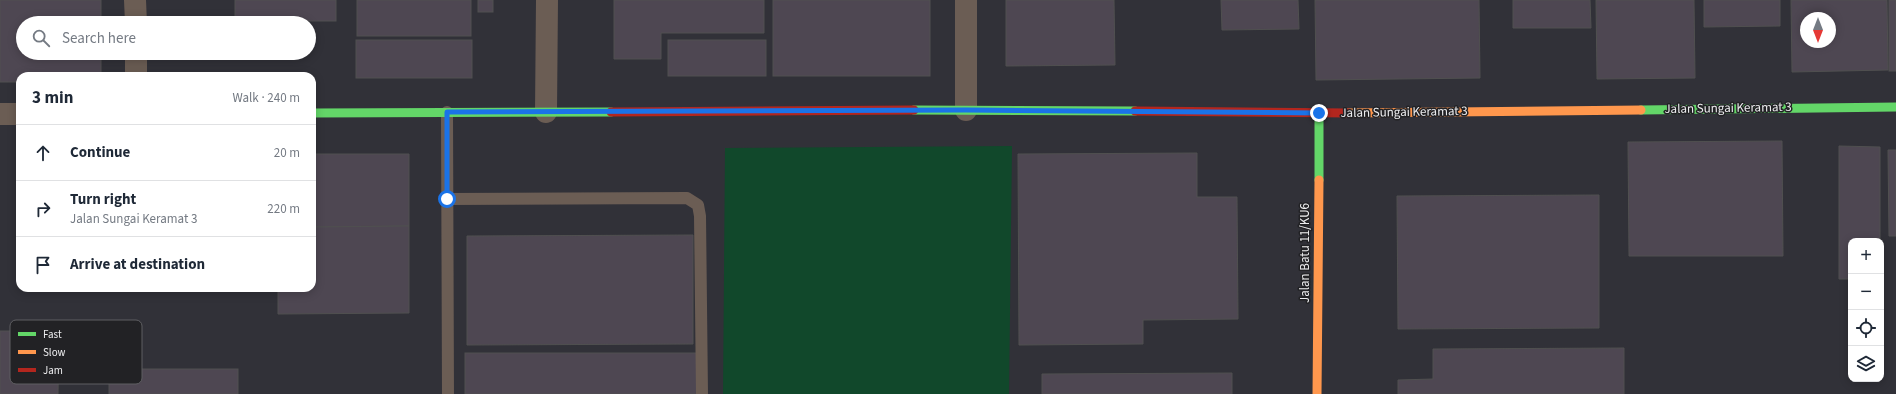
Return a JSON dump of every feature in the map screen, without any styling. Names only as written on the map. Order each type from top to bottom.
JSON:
[{"type":"street","points":[[136,0],[136,16]]},
{"type":"street","points":[[546,112],[547,0]]},
{"type":"street","points":[[966,0],[966,110]]},
{"type":"street","points":[[136,60],[136,72]]},
{"type":"street","name":"Jalan Sungai Keramat 3","points":[[316,113],[966,110],[1319,113],[1896,107]]},
{"type":"street","name":"Jalan Batu 11/KU6","points":[[1317,394],[1319,113]]},
{"type":"street","points":[[0,114],[16,114]]},
{"type":"lane","points":[[447,112],[448,394]]},
{"type":"lane","points":[[447,199],[687,198],[698,205],[700,216],[702,394]]},
{"type":"shaded area","points":[[0,0],[1896,0],[1896,394],[0,394]]},
{"type":"green space","points":[[1012,146],[1009,394],[723,394],[725,148]]},
{"type":"building","points":[[0,0],[101,0],[101,16],[16,16],[16,60],[101,60],[101,72],[16,72],[16,82],[0,82]]},
{"type":"building","points":[[235,0],[336,0],[336,21],[316,21],[316,16],[235,16]]},
{"type":"building","points":[[357,0],[471,0],[471,36],[357,36]]},
{"type":"building","points":[[478,0],[493,0],[493,12],[478,12]]},
{"type":"building","points":[[614,0],[764,0],[764,33],[661,33],[661,59],[614,59]]},
{"type":"building","points":[[773,0],[930,0],[930,76],[773,76]]},
{"type":"building","points":[[1006,0],[1114,0],[1115,65],[1006,66]]},
{"type":"building","points":[[1221,0],[1298,0],[1299,29],[1222,30]]},
{"type":"building","points":[[1315,0],[1479,0],[1480,78],[1316,80]]},
{"type":"building","points":[[1513,0],[1590,0],[1591,28],[1513,28]]},
{"type":"building","points":[[1596,0],[1694,0],[1695,78],[1597,79]]},
{"type":"building","points":[[1704,0],[1780,0],[1780,26],[1704,27]]},
{"type":"building","points":[[1791,0],[1887,0],[1888,70],[1792,72]]},
{"type":"building","points":[[1889,0],[1896,0],[1896,71],[1889,71]]},
{"type":"building","points":[[356,40],[472,40],[472,78],[356,78]]},
{"type":"building","points":[[668,40],[766,40],[766,76],[668,76]]},
{"type":"building","points":[[1782,141],[1783,256],[1629,256],[1628,142]]},
{"type":"building","points":[[1839,146],[1880,147],[1880,238],[1848,238],[1848,279],[1839,279]]},
{"type":"building","points":[[1888,150],[1896,150],[1896,236],[1889,236]]},
{"type":"building","points":[[1197,153],[1197,197],[1237,197],[1238,319],[1143,320],[1143,344],[1019,345],[1018,154]]},
{"type":"building","points":[[316,154],[409,154],[409,226],[316,227]]},
{"type":"building","points":[[1599,195],[1599,328],[1398,329],[1397,196]]},
{"type":"building","points":[[409,226],[409,313],[278,314],[278,292],[316,292],[316,227]]},
{"type":"building","points":[[693,235],[693,344],[467,345],[467,236]]},
{"type":"building","points":[[0,331],[10,331],[10,384],[58,384],[58,394],[0,394]]},
{"type":"building","points":[[1624,348],[1624,394],[1398,394],[1398,380],[1433,379],[1433,349]]},
{"type":"building","points":[[465,353],[698,353],[698,394],[465,394]]},
{"type":"building","points":[[142,369],[238,369],[238,394],[109,394],[109,384],[142,384]]},
{"type":"building","points":[[1232,373],[1232,394],[1042,394],[1042,374]]},
{"type":"traffic: fast","points":[[1641,110],[1896,107]]},
{"type":"traffic: fast","points":[[914,110],[1135,111]]},
{"type":"traffic: fast","points":[[316,113],[611,112]]},
{"type":"traffic: fast","points":[[1319,113],[1319,180]]},
{"type":"traffic: slow","points":[[1348,113],[1641,110]]},
{"type":"traffic: slow","points":[[1317,394],[1319,180]]},
{"type":"traffic: jam","points":[[611,112],[914,110]]},
{"type":"traffic: jam","points":[[1135,111],[1348,113]]},
{"type":"route","points":[[447,199],[447,112],[966,110],[1319,113]]}]
